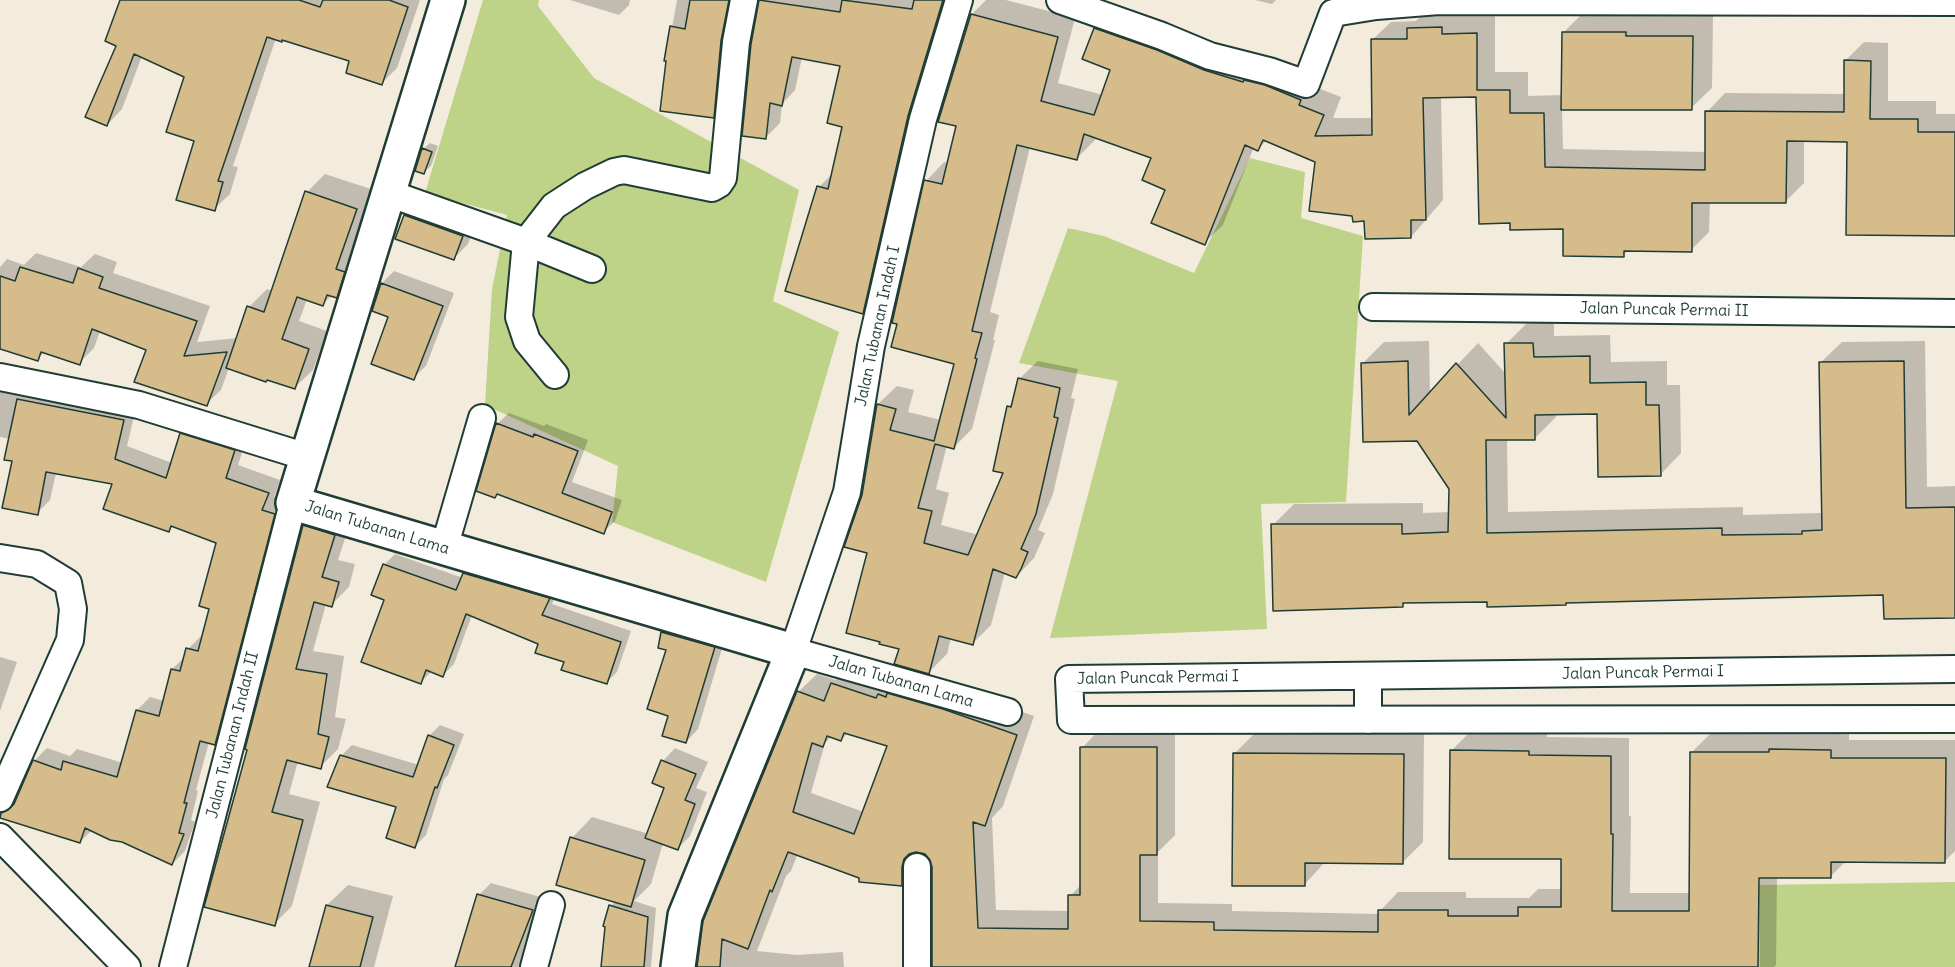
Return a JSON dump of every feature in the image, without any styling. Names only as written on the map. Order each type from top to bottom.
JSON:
[{"type":"street","name":"Jalan Tubanan Lama","points":[[448,0],[293,503],[1008,712]]},
{"type":"street","points":[[555,375],[527,341],[519,317],[526,242],[554,206],[585,186],[614,172],[638,172],[712,188],[719,184],[723,178],[736,42],[744,0]]},
{"type":"street","name":"Jalan Tubanan Indah I","points":[[793,651],[847,492],[872,346],[918,141],[959,0]]},
{"type":"street","points":[[1060,0],[1162,36],[1210,56],[1269,71],[1305,84],[1333,13],[1376,3],[1439,1],[1955,2]]},
{"type":"street","points":[[388,193],[526,242],[592,269]]},
{"type":"street","name":"Jalan Puncak Permai II","points":[[1373,307],[1955,313]]},
{"type":"street","points":[[0,377],[139,405],[307,457]]},
{"type":"street","points":[[444,548],[482,418]]},
{"type":"street","name":"Jalan Tubanan Indah II","points":[[173,967],[293,503]]},
{"type":"street","points":[[0,558],[37,564],[68,583],[73,609],[70,640],[0,798]]},
{"type":"street","points":[[678,967],[686,916],[793,651]]},
{"type":"street","name":"Jalan Puncak Permai I","points":[[1955,669],[1070,679],[1071,720],[1955,720]]},
{"type":"street","points":[[1368,676],[1368,720]]},
{"type":"street","points":[[0,837],[127,967]]},
{"type":"street","points":[[916,967],[917,867]]},
{"type":"street","points":[[534,967],[551,905]]},
{"type":"green space","points":[[483,0],[539,0],[538,6],[594,78],[799,190],[773,301],[839,332],[766,582],[612,522],[618,466],[485,405],[492,289],[507,215],[425,193]]},
{"type":"green space","points":[[1250,158],[1305,172],[1301,218],[1363,236],[1346,502],[1261,504],[1267,629],[1050,638],[1118,381],[1019,363],[1068,228],[1104,236],[1194,273]]},
{"type":"green space","points":[[1955,882],[1955,967],[1760,967],[1759,885]]},
{"type":"building","points":[[120,0],[299,0],[320,7],[323,0],[389,0],[408,7],[382,85],[346,73],[349,61],[267,37],[218,181],[223,182],[215,211],[176,200],[194,141],[166,132],[184,77],[134,54],[107,126],[85,117],[116,46],[105,41]]},
{"type":"building","points":[[690,0],[729,0],[721,41],[714,118],[660,111],[666,61],[664,61],[670,26],[685,29]]},
{"type":"building","points":[[759,0],[840,12],[842,0],[912,9],[914,0],[943,0],[908,116],[863,314],[785,291],[817,186],[828,189],[842,127],[827,123],[840,66],[792,57],[782,106],[770,103],[766,139],[742,136],[751,44]]},
{"type":"building","points":[[971,14],[1058,37],[1041,101],[1094,115],[1110,70],[1082,59],[1094,28],[1157,50],[1204,70],[1243,82],[1244,80],[1265,85],[1301,100],[1299,105],[1324,115],[1315,136],[1372,135],[1371,39],[1407,39],[1407,28],[1442,27],[1442,34],[1477,33],[1477,90],[1510,90],[1510,113],[1544,113],[1545,167],[1705,170],[1705,111],[1844,112],[1844,60],[1871,61],[1870,119],[1918,119],[1918,132],[1955,132],[1955,236],[1846,235],[1847,142],[1787,141],[1786,203],[1692,203],[1692,252],[1624,251],[1624,257],[1563,256],[1563,229],[1510,230],[1510,223],[1479,224],[1476,97],[1423,98],[1426,220],[1411,220],[1411,238],[1365,239],[1364,221],[1353,222],[1352,216],[1309,211],[1315,162],[1263,140],[1258,151],[1245,145],[1205,245],[1151,223],[1165,190],[1142,180],[1151,158],[1084,134],[1077,160],[1017,145],[972,331],[982,333],[954,449],[935,444],[918,508],[932,511],[924,543],[968,555],[1003,473],[993,471],[1007,406],[1011,407],[1018,378],[1060,388],[1054,417],[1058,418],[1036,514],[1021,549],[1028,552],[1021,569],[1016,578],[993,569],[973,645],[939,636],[929,674],[894,664],[899,649],[846,633],[867,553],[844,547],[862,495],[877,404],[896,409],[890,430],[934,441],[954,364],[891,347],[897,324],[892,323],[924,180],[942,184],[956,126],[938,122]]},
{"type":"building","points":[[1562,32],[1626,32],[1626,36],[1693,36],[1692,110],[1561,110]]},
{"type":"building","points":[[422,148],[432,152],[424,174],[415,171]]},
{"type":"building","points":[[305,191],[357,209],[336,269],[345,272],[337,298],[327,295],[323,306],[297,297],[282,339],[309,349],[295,389],[226,368],[247,306],[264,312]]},
{"type":"building","points":[[404,215],[463,236],[454,260],[395,239]]},
{"type":"building","points":[[20,267],[73,283],[78,268],[103,277],[99,288],[197,321],[184,356],[227,352],[207,406],[134,382],[146,350],[92,329],[80,365],[41,352],[38,361],[0,349],[0,276],[15,281]]},
{"type":"building","points":[[381,283],[443,306],[414,380],[371,364],[388,317],[372,311]]},
{"type":"building","points":[[1504,343],[1533,343],[1534,357],[1590,356],[1590,383],[1646,382],[1646,405],[1659,405],[1661,476],[1598,477],[1597,414],[1535,415],[1535,440],[1486,440],[1487,533],[1722,528],[1722,535],[1802,534],[1802,531],[1822,530],[1819,362],[1904,361],[1906,508],[1955,507],[1955,618],[1884,619],[1883,595],[1487,607],[1487,602],[1403,603],[1403,607],[1273,611],[1271,524],[1402,524],[1402,534],[1448,532],[1449,489],[1417,441],[1363,442],[1361,363],[1408,361],[1409,415],[1456,363],[1506,418]]},
{"type":"building","points":[[17,399],[124,420],[115,459],[166,478],[180,433],[235,450],[226,478],[269,493],[262,510],[275,514],[215,745],[200,741],[184,803],[187,803],[179,833],[184,834],[172,865],[85,828],[80,843],[0,818],[1,813],[14,804],[33,760],[61,770],[63,761],[117,777],[136,710],[159,716],[171,669],[180,671],[186,648],[198,651],[209,609],[199,606],[216,543],[171,526],[169,532],[103,509],[112,484],[46,472],[38,515],[2,508],[12,461],[4,460]]},
{"type":"building","points":[[496,423],[533,437],[534,434],[578,451],[562,493],[612,512],[604,534],[497,494],[495,498],[476,491]]},
{"type":"building","points":[[303,525],[335,535],[322,577],[339,582],[332,607],[314,602],[296,669],[327,674],[318,734],[329,737],[321,769],[287,760],[272,812],[303,820],[275,926],[204,907],[247,750],[245,749]]},
{"type":"building","points":[[383,564],[456,590],[463,573],[550,598],[542,615],[621,642],[607,684],[561,670],[564,662],[535,653],[538,644],[466,614],[443,677],[426,670],[421,684],[361,662],[384,600],[371,595]]},
{"type":"building","points":[[661,632],[715,647],[686,743],[662,736],[668,716],[647,709],[666,650],[658,648]]},
{"type":"building","points":[[831,683],[876,698],[878,694],[886,697],[887,693],[943,709],[1017,735],[985,826],[973,822],[978,928],[1068,929],[1068,895],[1080,895],[1080,747],[1157,747],[1157,855],[1140,855],[1140,921],[1214,922],[1214,930],[1378,932],[1378,910],[1448,910],[1448,916],[1518,916],[1518,907],[1561,907],[1561,859],[1449,859],[1450,750],[1529,751],[1529,755],[1611,756],[1612,911],[1689,911],[1690,752],[1769,752],[1769,749],[1831,750],[1831,758],[1946,758],[1945,863],[1831,862],[1831,878],[1759,878],[1758,967],[932,967],[932,867],[925,854],[916,852],[904,859],[902,886],[859,882],[859,878],[788,852],[772,892],[770,890],[748,949],[722,939],[720,967],[697,967],[703,921],[797,691],[824,701]],"holes":[[[844,733],[887,746],[854,834],[793,812],[812,743],[823,747],[827,736],[841,741]]]},
{"type":"building","points":[[428,735],[454,745],[437,788],[435,787],[415,848],[386,838],[396,807],[327,787],[340,755],[413,777]]},
{"type":"building","points":[[1233,753],[1404,754],[1403,864],[1305,863],[1305,886],[1232,886]]},
{"type":"building","points":[[661,760],[696,774],[685,800],[695,804],[678,850],[645,838],[664,788],[652,783]]},
{"type":"building","points":[[570,837],[645,860],[631,907],[556,885]]},
{"type":"building","points":[[477,894],[533,910],[511,967],[455,967]]},
{"type":"building","points":[[326,905],[373,917],[360,967],[309,967]]},
{"type":"building","points":[[609,905],[648,917],[644,967],[601,967],[605,927],[603,926]]}]
